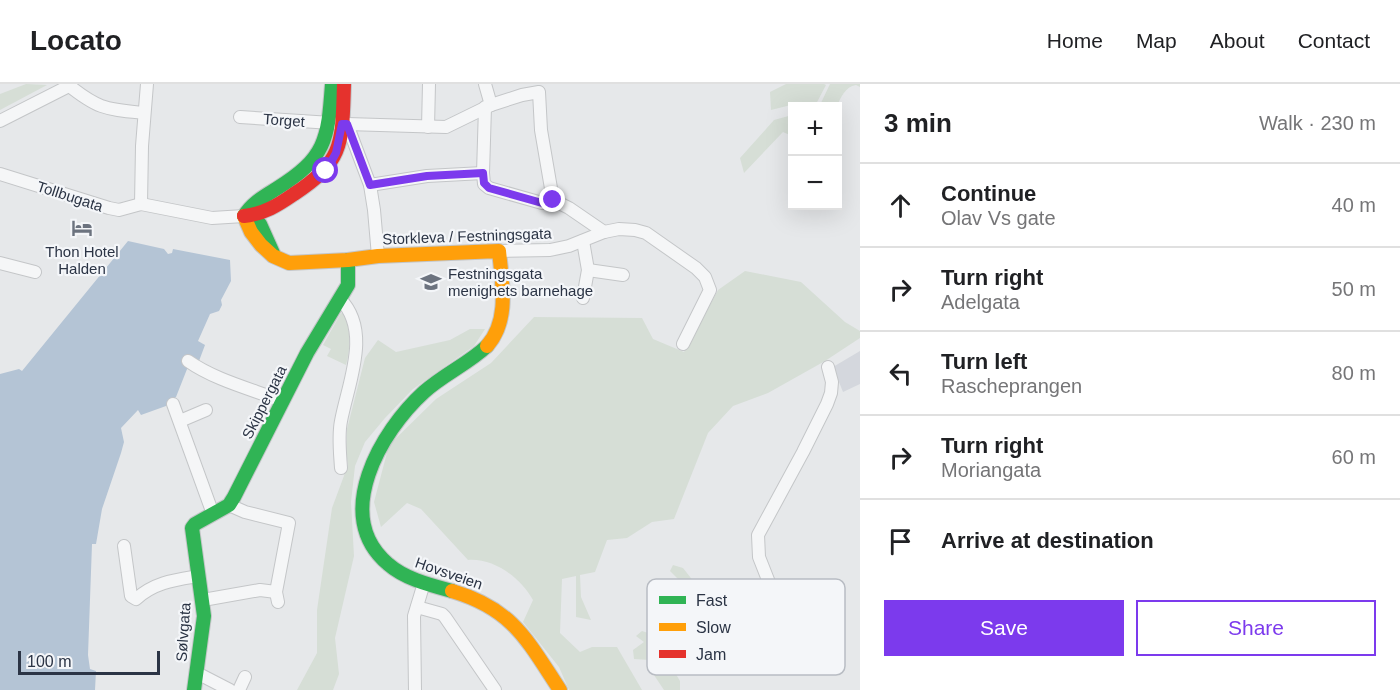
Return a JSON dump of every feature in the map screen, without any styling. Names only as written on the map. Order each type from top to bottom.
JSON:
[{"type":"street","points":[[147,84],[141,204],[204,217],[228,218],[244,216],[251,205],[299,175],[312,164],[339,124],[344,84]]},
{"type":"street","points":[[332,84],[339,124],[370,185],[378,256]]},
{"type":"street","points":[[428,127],[429,84]]},
{"type":"street","points":[[485,84],[488,106],[484,183],[489,188],[542,203],[553,200],[604,232]]},
{"type":"street","points":[[0,121],[68,85],[100,107],[144,113]]},
{"type":"street","name":"Torget","points":[[240,117],[339,124],[451,126],[488,106],[539,92],[541,130],[553,200]]},
{"type":"street","points":[[370,185],[427,176],[483,173]]},
{"type":"street","name":"Tollbugata","points":[[0,174],[109,208],[119,210],[141,204]]},
{"type":"street","name":"Storkleva / Festningsgata","points":[[244,216],[251,235],[260,245],[276,256],[299,264],[378,256],[550,250],[619,229],[646,233],[696,268],[705,277],[710,290],[683,344]]},
{"type":"street","points":[[583,241],[588,270],[583,298]]},
{"type":"street","name":"Hovsveien","points":[[499,251],[502,303],[496,334],[488,345],[427,389],[390,429],[369,468],[364,515],[370,541],[379,555],[398,572],[482,602],[506,617],[519,631],[560,690]]},
{"type":"street","name":"Skippergata","points":[[229,505],[307,353],[348,285],[348,260]]},
{"type":"street","points":[[0,263],[35,272]]},
{"type":"street","points":[[588,270],[623,275]]},
{"type":"street","points":[[340,299],[346,304],[356,332],[354,366],[340,422],[341,468]]},
{"type":"street","points":[[188,361],[219,377],[282,401]]},
{"type":"street","points":[[768,579],[759,557],[758,535],[803,452],[831,393],[832,382],[828,367]]},
{"type":"street","points":[[173,404],[213,514],[229,505],[245,512],[289,523],[277,597],[260,590],[203,600]]},
{"type":"street","points":[[180,421],[206,410]]},
{"type":"street","name":"Sølvgata","points":[[194,690],[204,616],[192,528],[213,514]]},
{"type":"street","name":"Sølvgata","points":[[124,546],[131,596],[136,599],[155,585],[199,576]]},
{"type":"street","points":[[415,690],[414,629],[424,583]]},
{"type":"street","points":[[417,607],[446,617],[495,690]]},
{"type":"street","points":[[197,673],[230,690]]},
{"type":"street","points":[[239,690],[245,676]]},
{"type":"shaded area","points":[[26,84],[47,85],[0,110],[0,94]]},
{"type":"shaded area","points":[[786,84],[826,85],[817,102],[788,102],[788,106],[771,110],[770,92]]},
{"type":"shaded area","points":[[830,84],[860,84],[860,87],[856,85],[849,88],[839,102],[821,102]]},
{"type":"shaded area","points":[[788,116],[788,134],[783,132],[744,173],[740,158],[774,120]]},
{"type":"shaded area","points":[[745,271],[801,282],[845,322],[860,331],[860,338],[768,393],[733,406],[708,433],[674,519],[652,522],[627,538],[607,540],[595,572],[580,575],[581,597],[591,620],[576,617],[576,576],[562,579],[560,633],[580,652],[592,647],[617,647],[642,690],[569,690],[559,667],[523,622],[533,600],[514,577],[487,562],[468,560],[421,509],[407,503],[381,527],[374,502],[389,445],[436,399],[491,363],[534,317],[642,318],[653,339],[684,352],[718,290]]},
{"type":"shaded area","points":[[341,313],[346,315],[349,334],[346,365],[327,356],[331,349],[323,345]]},
{"type":"shaded area","points":[[470,329],[485,329],[474,346],[413,389],[365,442],[355,466],[351,502],[354,556],[335,638],[339,674],[333,690],[297,690],[317,653],[317,610],[332,508],[348,465],[347,429],[365,358],[378,340],[396,352],[450,340]]},
{"type":"shaded area","points":[[860,351],[860,384],[843,392],[833,367]]},
{"type":"shaded area","points":[[673,565],[683,568],[692,579],[678,579],[670,571]]},
{"type":"shaded area","points":[[642,631],[647,633],[647,660],[634,659],[633,650],[644,642],[636,636]]},
{"type":"shaded area","points":[[654,675],[676,675],[680,681],[680,690],[664,690]]},
{"type":"water","points":[[128,241],[164,249],[168,254],[172,253],[173,249],[230,260],[231,281],[221,300],[222,305],[219,311],[210,314],[198,341],[205,345],[199,361],[191,359],[176,397],[166,406],[141,415],[138,410],[121,428],[124,442],[102,509],[96,544],[92,544],[88,655],[90,669],[96,671],[95,690],[0,690],[0,374],[19,369],[22,371]]},
{"type":"traffic: fast","points":[[244,216],[254,204],[293,178],[315,157],[326,134],[332,84]]},
{"type":"traffic: fast","points":[[244,216],[260,224],[273,253]]},
{"type":"traffic: fast","points":[[194,690],[204,616],[192,528],[195,524],[229,505],[234,497],[307,353],[348,285],[348,260]]},
{"type":"traffic: fast","points":[[452,591],[410,578],[388,564],[371,544],[364,522],[363,499],[368,475],[379,451],[392,429],[408,409],[424,392],[487,346]]},
{"type":"traffic: slow","points":[[244,216],[251,232],[261,245],[273,256],[289,263],[378,256],[499,251],[503,288],[502,313],[499,325],[487,346]]},
{"type":"traffic: slow","points":[[452,591],[473,598],[504,617],[527,641],[560,690]]},
{"type":"traffic: jam","points":[[244,216],[264,211],[282,202],[311,182],[332,160],[341,135],[344,84]]},
{"type":"place","name":"Thon Hotel Halden","points":[[82,228]]},
{"type":"place","name":"Festningsgata menighets barnehage","points":[[431,282]]},
{"type":"route","points":[[326,171],[336,153],[342,124],[347,124],[370,185],[427,176],[483,173],[484,183],[489,188],[542,203],[553,200]]}]
